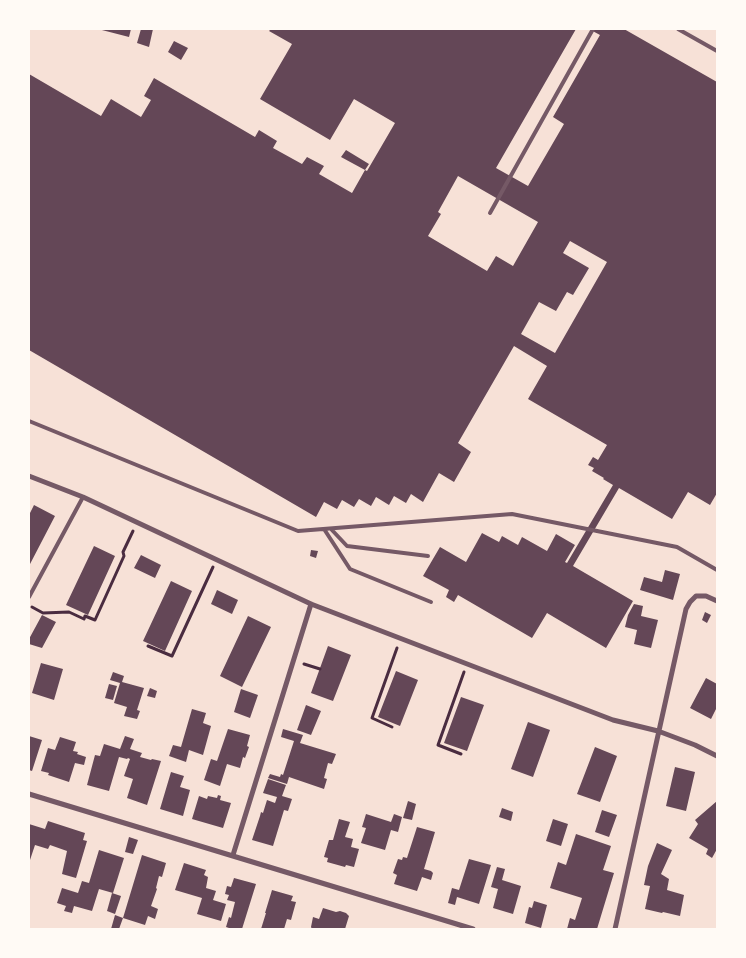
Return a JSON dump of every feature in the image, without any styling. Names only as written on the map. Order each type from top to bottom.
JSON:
[{"type":"street","points":[[29,476],[83,497],[311,604],[613,720],[658,731],[695,745],[717,756]]},
{"type":"street","points":[[615,929],[686,609],[696,596],[706,596],[717,601]]},
{"type":"street","points":[[233,855],[311,604]]},
{"type":"street","points":[[29,794],[472,929]]},
{"type":"lane","points":[[490,213],[593,29]]},
{"type":"lane","points":[[678,29],[717,51]]},
{"type":"lane","points":[[29,421],[298,531],[512,514],[677,547],[717,570]]},
{"type":"lane","points":[[29,597],[83,497]]},
{"type":"lane","points":[[331,528],[347,546],[428,556]]},
{"type":"lane","points":[[324,529],[350,569],[432,602]]},
{"type":"path","points":[[29,606],[43,613],[69,612],[84,619],[85,616],[95,620],[137,522]]},
{"type":"path","points":[[148,646],[172,656],[216,560]]},
{"type":"path","points":[[392,727],[372,718],[401,638]]},
{"type":"path","points":[[294,661],[320,669]]},
{"type":"path","points":[[461,754],[438,745],[467,664]]},
{"type":"building","points":[[98,29],[131,29],[129,37]]},
{"type":"building","points":[[141,29],[153,29],[149,47],[137,43]]},
{"type":"building","points":[[271,29],[576,29],[496,168],[528,186],[564,124],[553,117],[600,35],[589,29],[624,29],[717,82],[717,493],[710,505],[688,492],[672,519],[619,488],[573,566],[633,601],[606,648],[547,613],[532,638],[458,595],[454,602],[446,597],[449,590],[423,576],[440,547],[466,562],[482,533],[499,542],[502,536],[518,545],[522,537],[547,551],[556,534],[575,545],[565,562],[567,563],[613,485],[592,471],[594,468],[588,465],[593,457],[598,460],[607,445],[528,399],[547,366],[514,346],[458,443],[471,452],[454,482],[439,473],[423,502],[411,494],[406,503],[394,496],[389,505],[376,497],[371,506],[359,499],[354,507],[342,500],[337,509],[324,502],[316,517],[29,350],[29,74],[101,116],[111,99],[141,117],[151,100],[144,96],[154,78],[255,137],[259,130],[277,141],[273,148],[302,164],[307,157],[324,166],[319,174],[352,193],[395,123],[354,99],[330,140],[260,99],[292,44],[269,31]],"holes":[[[458,176],[538,222],[513,266],[496,256],[487,271],[428,236],[441,214],[438,212]],[[570,241],[607,262],[555,353],[521,334],[539,302],[556,311],[567,292],[573,295],[589,268],[563,253]]]},
{"type":"building","points":[[174,41],[188,48],[181,60],[168,52]]},
{"type":"building","points":[[346,150],[369,164],[365,170],[341,157]]},
{"type":"building","points":[[34,505],[55,516],[29,566],[29,515]]},
{"type":"building","points":[[94,546],[115,556],[88,615],[66,605]]},
{"type":"building","points":[[311,550],[318,551],[316,558],[310,556]]},
{"type":"building","points":[[141,555],[161,565],[155,578],[134,568]]},
{"type":"building","points":[[665,570],[680,574],[673,600],[640,590],[644,577],[662,582]]},
{"type":"building","points":[[171,581],[192,591],[165,651],[143,641]]},
{"type":"building","points":[[217,590],[238,600],[232,614],[211,604]]},
{"type":"building","points":[[634,604],[643,606],[641,616],[658,620],[651,648],[634,644],[637,630],[625,627],[628,615]]},
{"type":"building","points":[[705,612],[711,615],[707,623],[702,620]]},
{"type":"building","points":[[42,615],[56,622],[42,648],[29,644],[29,639]]},
{"type":"building","points":[[248,616],[271,627],[242,687],[220,676]]},
{"type":"building","points":[[328,646],[351,655],[333,701],[311,693]]},
{"type":"building","points":[[41,663],[63,669],[54,700],[32,693]]},
{"type":"building","points":[[396,671],[418,680],[400,726],[378,717]]},
{"type":"building","points":[[113,672],[124,676],[122,682],[144,688],[137,710],[140,711],[137,719],[124,716],[127,707],[114,703],[120,683],[110,680]]},
{"type":"building","points":[[706,678],[717,684],[717,707],[711,719],[690,708]]},
{"type":"building","points":[[109,684],[117,686],[113,700],[105,698]]},
{"type":"building","points":[[150,688],[157,691],[155,698],[147,696]]},
{"type":"building","points":[[241,689],[258,695],[250,718],[234,712]]},
{"type":"building","points":[[461,697],[484,705],[467,751],[444,743]]},
{"type":"building","points":[[306,705],[321,711],[311,735],[297,730]]},
{"type":"building","points":[[192,709],[206,713],[203,723],[211,726],[203,755],[189,750],[186,762],[169,756],[173,745],[181,747]]},
{"type":"building","points":[[528,722],[550,730],[533,777],[511,769]]},
{"type":"building","points":[[228,729],[250,735],[247,746],[249,747],[245,758],[243,757],[240,768],[227,764],[220,786],[204,780],[211,759],[217,761]]},
{"type":"building","points":[[283,729],[303,735],[300,743],[336,754],[332,764],[328,763],[324,778],[327,779],[324,789],[289,777],[287,784],[268,778],[270,774],[280,777],[281,774],[283,775],[294,741],[281,737]]},
{"type":"building","points":[[29,736],[42,740],[32,771],[29,770]]},
{"type":"building","points":[[125,736],[134,739],[130,749],[142,753],[140,757],[161,761],[147,805],[127,798],[133,779],[124,776],[130,759],[128,758],[119,757],[109,791],[87,785],[95,755],[100,756],[104,744],[120,749]]},
{"type":"building","points":[[60,737],[76,742],[73,751],[86,757],[84,765],[75,763],[69,782],[41,771],[48,748],[55,750]]},
{"type":"building","points":[[595,747],[617,756],[600,802],[577,794]]},
{"type":"building","points":[[675,767],[695,772],[686,811],[666,806]]},
{"type":"building","points":[[171,772],[184,776],[180,787],[190,790],[183,816],[160,809]]},
{"type":"building","points":[[268,779],[286,785],[282,796],[292,799],[288,811],[284,810],[273,846],[252,840],[267,800],[275,803],[277,797],[263,793]]},
{"type":"building","points":[[218,795],[221,796],[220,800],[231,803],[223,828],[192,819],[199,796],[207,799],[208,796],[217,798]]},
{"type":"building","points":[[408,801],[416,804],[412,820],[403,818]]},
{"type":"building","points":[[717,801],[717,849],[712,858],[706,854],[708,849],[689,838],[698,824],[695,820]]},
{"type":"building","points":[[502,808],[513,812],[511,821],[499,817]]},
{"type":"building","points":[[602,810],[617,815],[609,837],[595,832]]},
{"type":"building","points":[[366,814],[391,822],[394,814],[402,817],[398,832],[391,830],[385,850],[361,843],[366,828],[362,827]]},
{"type":"building","points":[[339,819],[350,822],[345,837],[353,839],[351,847],[359,849],[354,867],[346,865],[345,867],[327,862],[328,858],[324,857],[329,840],[333,840]]},
{"type":"building","points":[[553,819],[568,824],[561,846],[546,841]]},
{"type":"building","points":[[48,821],[85,833],[83,840],[87,841],[76,878],[62,874],[67,851],[50,845],[48,849],[35,845],[29,863],[29,824],[45,829]]},
{"type":"building","points":[[417,827],[435,832],[424,869],[433,873],[431,880],[422,877],[417,891],[394,884],[397,875],[393,873],[398,859],[407,858]]},
{"type":"building","points":[[576,834],[611,846],[603,870],[614,873],[597,929],[567,929],[570,918],[575,920],[582,898],[550,888],[558,862],[566,865]]},
{"type":"building","points":[[129,837],[138,840],[133,854],[125,852]]},
{"type":"building","points":[[657,843],[672,850],[661,874],[669,879],[667,890],[684,895],[680,916],[645,909],[650,886],[644,885],[648,866]]},
{"type":"building","points":[[99,850],[124,858],[113,893],[99,889],[92,911],[74,906],[72,913],[64,911],[66,906],[57,903],[62,888],[78,893],[82,881],[89,883]]},
{"type":"building","points":[[142,855],[166,863],[162,877],[159,876],[151,906],[158,909],[155,919],[148,916],[145,925],[123,918]]},
{"type":"building","points":[[469,859],[491,865],[479,904],[457,897],[455,905],[448,903],[452,888],[459,890]]},
{"type":"building","points":[[184,863],[206,870],[204,875],[208,877],[206,888],[216,891],[213,900],[226,904],[221,921],[197,914],[202,898],[175,890]]},
{"type":"building","points":[[497,867],[505,869],[502,880],[521,886],[513,914],[493,908],[498,889],[491,887]]},
{"type":"building","points":[[234,878],[256,884],[242,929],[226,927],[229,917],[231,918],[235,902],[227,900],[229,895],[225,894],[227,886],[231,887]]},
{"type":"building","points":[[272,890],[293,896],[291,901],[296,902],[291,920],[287,919],[284,929],[261,929]]},
{"type":"building","points":[[112,893],[121,896],[115,914],[107,911]]},
{"type":"building","points":[[534,901],[547,905],[541,928],[525,923],[529,907],[532,908]]},
{"type":"building","points":[[323,908],[346,913],[349,916],[345,929],[312,929],[313,917],[319,919]]},
{"type":"building","points":[[115,915],[123,918],[119,929],[111,929]]}]
